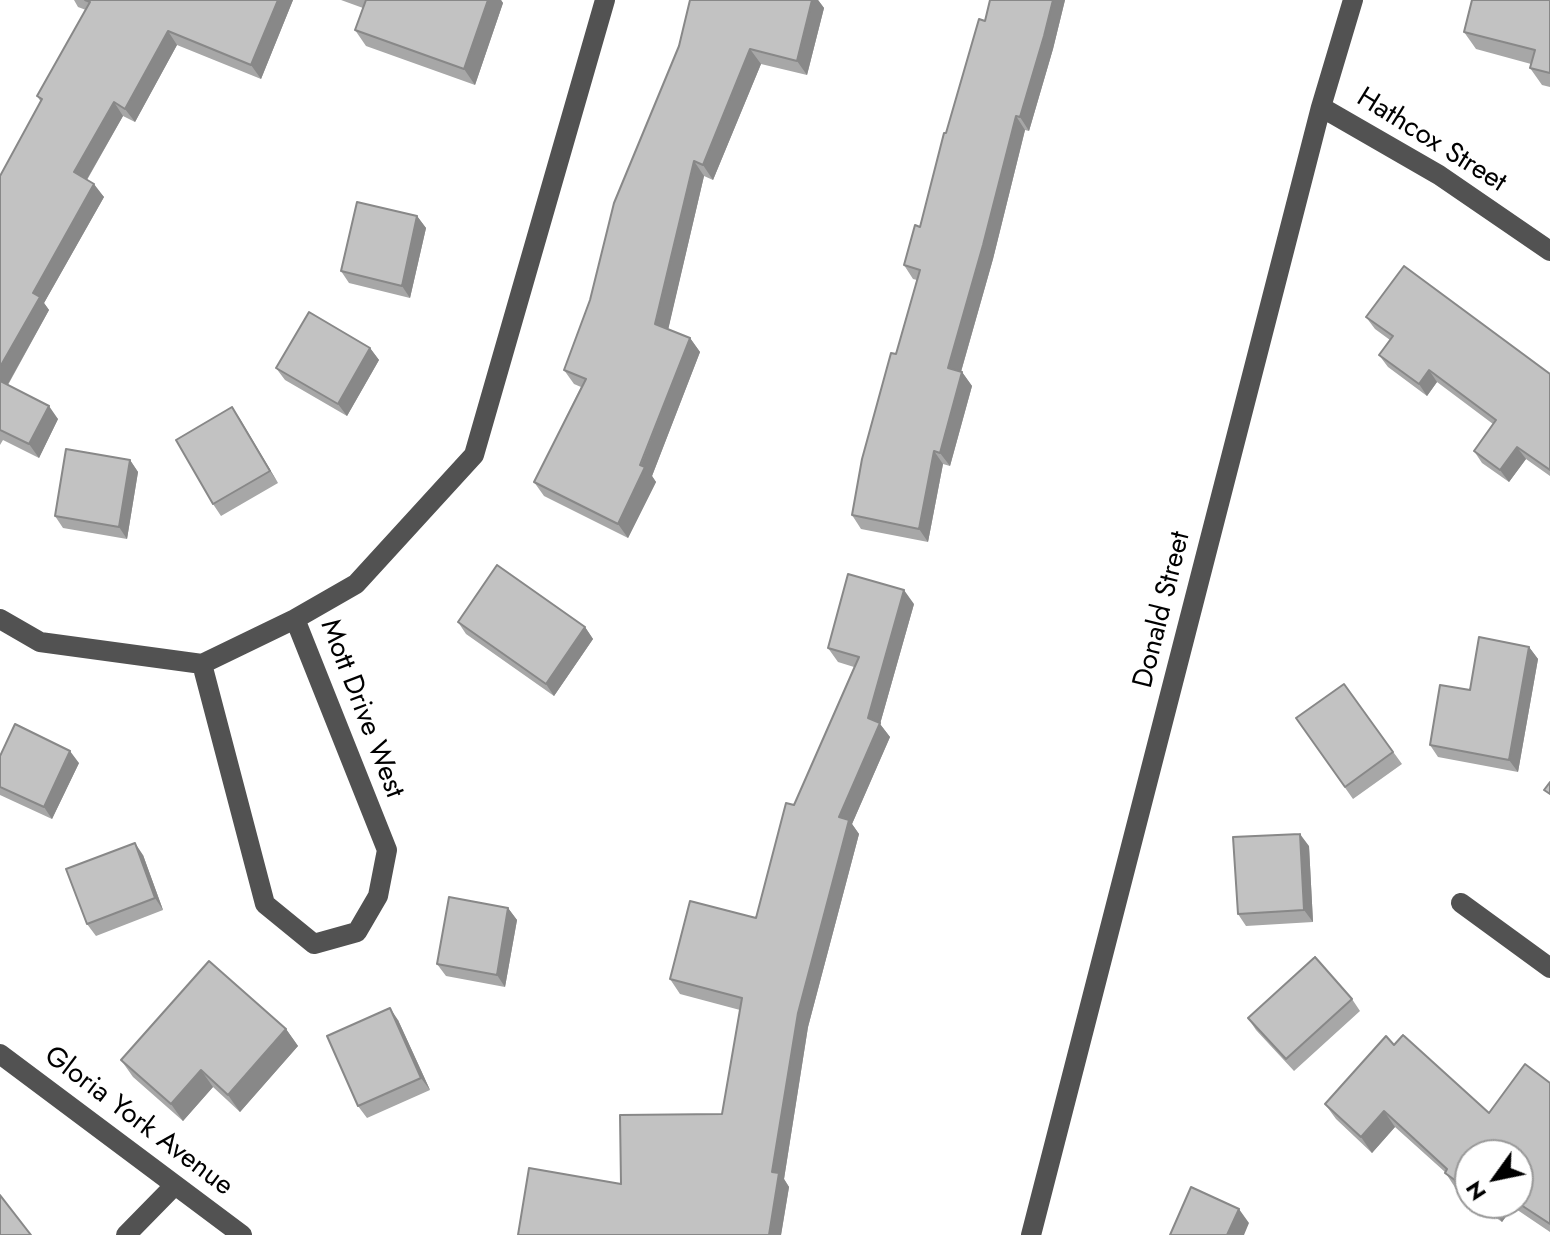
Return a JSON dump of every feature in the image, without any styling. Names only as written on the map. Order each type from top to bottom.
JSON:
[{"type":"street","name":"Mott Drive West","points":[[202,664],[265,904],[314,944],[357,932],[378,896],[387,850],[295,619],[356,584],[474,455],[605,0]]},
{"type":"street","name":"Donald Street","points":[[1031,1235],[1321,107],[1353,0]]},
{"type":"street","name":"Hathcox Street","points":[[1321,107],[1439,175],[1550,251]]},
{"type":"street","points":[[0,619],[40,642],[202,664],[295,619]]},
{"type":"street","points":[[1461,903],[1550,968]]},
{"type":"street","name":"Gloria York Avenue","points":[[0,1054],[242,1235]]},
{"type":"street","points":[[126,1235],[175,1185]]},
{"type":"building","points":[[85,0],[278,0],[251,65],[168,31],[125,109],[114,102],[74,172],[94,184],[33,293],[40,297],[0,367],[0,176],[42,99],[37,96],[90,2]]},
{"type":"building","points":[[366,0],[488,0],[464,69],[355,30]]},
{"type":"building","points":[[690,0],[812,0],[797,61],[750,49],[703,165],[694,161],[655,324],[690,338],[640,465],[645,467],[618,524],[534,482],[586,379],[564,370],[590,300],[614,203],[679,46]]},
{"type":"building","points":[[990,0],[1053,0],[1020,117],[1016,116],[948,368],[962,372],[940,453],[934,451],[919,529],[852,515],[862,459],[891,353],[896,354],[920,270],[904,265],[915,225],[920,227],[944,133],[979,19],[985,21]]},
{"type":"building","points":[[1472,0],[1550,0],[1550,73],[1530,68],[1535,50],[1464,32]]},
{"type":"building","points":[[357,202],[417,216],[402,286],[341,271]]},
{"type":"building","points":[[1404,266],[1550,374],[1550,470],[1517,447],[1500,470],[1474,451],[1496,420],[1429,370],[1419,384],[1379,355],[1393,336],[1366,317]]},
{"type":"building","points":[[309,312],[370,348],[338,404],[276,368]]},
{"type":"building","points":[[0,381],[49,406],[29,444],[0,430]]},
{"type":"building","points":[[232,407],[270,471],[213,504],[176,440]]},
{"type":"building","points":[[66,449],[130,460],[119,527],[55,516]]},
{"type":"building","points":[[497,565],[585,627],[546,684],[458,622]]},
{"type":"building","points":[[848,574],[904,590],[868,718],[880,723],[839,817],[849,820],[798,1013],[772,1172],[779,1173],[769,1235],[518,1235],[529,1168],[621,1184],[620,1115],[722,1114],[742,998],[670,979],[690,901],[756,918],[786,803],[794,805],[859,657],[828,648]]},
{"type":"building","points":[[1479,637],[1529,647],[1509,760],[1430,745],[1440,685],[1470,690]]},
{"type":"building","points":[[1344,684],[1393,752],[1345,787],[1296,718]]},
{"type":"building","points":[[15,724],[70,751],[44,807],[0,787],[0,756]]},
{"type":"building","points":[[1300,834],[1304,910],[1238,914],[1233,837]]},
{"type":"building","points":[[135,843],[155,898],[87,924],[66,869]]},
{"type":"building","points":[[449,897],[508,908],[497,975],[437,964]]},
{"type":"building","points":[[1315,957],[1352,999],[1286,1059],[1248,1018]]},
{"type":"building","points":[[209,961],[286,1029],[228,1095],[201,1070],[171,1104],[121,1060]]},
{"type":"building","points":[[390,1008],[421,1078],[358,1106],[327,1036]]},
{"type":"building","points":[[1403,1035],[1489,1113],[1525,1064],[1550,1083],[1550,1224],[1534,1214],[1534,1139],[1454,1139],[1454,1179],[1445,1173],[1447,1169],[1384,1111],[1361,1137],[1325,1104],[1386,1036],[1394,1045]]},
{"type":"building","points":[[1191,1187],[1239,1209],[1227,1235],[1170,1235]]},
{"type":"building","points":[[0,1195],[31,1235],[0,1235]]}]
